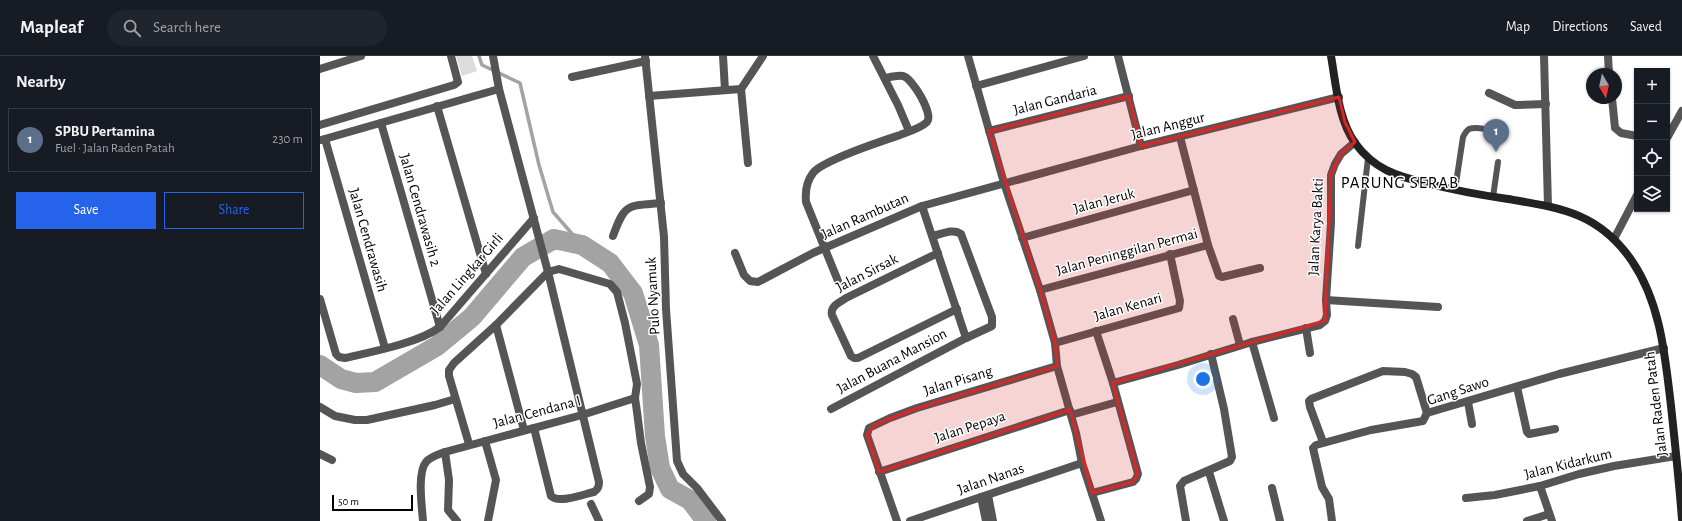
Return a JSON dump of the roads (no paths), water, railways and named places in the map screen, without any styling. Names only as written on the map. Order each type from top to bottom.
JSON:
[{"type":"main road","name":"Jalan Raden Patah","points":[[1331,56],[1345,122],[1355,142],[1368,158],[1381,168],[1396,175],[1454,190],[1563,209],[1582,217],[1614,239],[1632,261],[1649,293],[1664,348],[1678,442],[1676,456],[1680,466],[1682,519]]},
{"type":"street","points":[[320,68],[362,56]]},
{"type":"street","points":[[320,125],[454,85],[458,82],[451,56]]},
{"type":"street","points":[[723,56],[725,90]]},
{"type":"street","points":[[748,163],[741,90],[763,56]]},
{"type":"street","points":[[873,56],[885,78],[909,132]]},
{"type":"street","name":"Jalan Peninggilan Permai","points":[[968,56],[988,131],[1040,290],[1055,343],[1057,366],[1082,463],[1101,521]]},
{"type":"street","points":[[976,86],[1084,56]]},
{"type":"street","points":[[1118,56],[1141,146]]},
{"type":"street","points":[[1544,56],[1548,206]]},
{"type":"street","points":[[1608,56],[1609,68]]},
{"type":"street","points":[[493,57],[498,88],[548,272],[599,485],[594,492],[560,500],[554,499],[551,496],[534,428]]},
{"type":"street","points":[[572,77],[645,59]]},
{"type":"street","name":"Pulo Nyamuk","points":[[645,59],[664,237],[666,293],[677,461],[683,474],[701,493],[722,521]]},
{"type":"street","points":[[838,281],[806,202],[805,191],[813,172],[821,166],[862,148],[909,132],[927,122],[930,118],[929,112],[918,92],[908,79],[903,76],[885,78]]},
{"type":"street","points":[[322,140],[498,88]]},
{"type":"street","points":[[649,96],[741,90]]},
{"type":"street","points":[[1488,93],[1515,105],[1546,104]]},
{"type":"street","name":"Jalan Gandaria","points":[[988,131],[1129,96]]},
{"type":"street","name":"Jalan Anggur","points":[[1004,183],[1141,146],[1339,97]]},
{"type":"street","points":[[1613,104],[1615,128],[1621,133],[1634,135]]},
{"type":"street","points":[[437,106],[486,274]]},
{"type":"street","points":[[1670,133],[1681,114]]},
{"type":"street","name":"Jalan Cendrawasih 2","points":[[381,123],[440,327]]},
{"type":"street","name":"Jalan Peninggilan Permai","points":[[1040,290],[1208,245],[1180,137]]},
{"type":"street","name":"Jalan Cendrawasih","points":[[322,140],[385,348]]},
{"type":"street","name":"Jalan Karya Bakti","points":[[1306,328],[1320,325],[1325,321],[1327,315],[1326,300],[1331,175],[1341,154],[1355,142]]},
{"type":"street","name":"Jalan Rambutan","points":[[735,253],[744,274],[750,281],[758,282],[813,253],[826,249],[922,206],[1004,183]]},
{"type":"street","name":"Jalan Jeruk","points":[[1022,238],[1194,190]]},
{"type":"street","points":[[1614,239],[1634,201]]},
{"type":"street","points":[[613,236],[620,216],[624,211],[635,206],[661,203]]},
{"type":"street","name":"Jalan Buana Mansion","points":[[922,206],[966,338]]},
{"type":"street","name":"Jalan Lingkar Girli","points":[[320,299],[338,357],[344,358],[385,348],[430,333],[440,327],[534,218]]},
{"type":"street","name":"Jalan Buana Mansion","points":[[831,409],[966,338],[992,326],[992,317],[961,234],[957,231],[952,231],[933,236]]},
{"type":"street","points":[[1208,245],[1218,276],[1222,277],[1260,268]]},
{"type":"street","name":"Jalan Sirsak","points":[[938,253],[846,298],[832,308],[832,315],[851,356],[858,358],[957,309]]},
{"type":"street","name":"Jalan Kenari","points":[[1055,343],[1179,308],[1180,302],[1170,254]]},
{"type":"street","points":[[469,444],[448,376],[449,370],[454,363],[496,325],[548,272],[559,269],[610,284],[616,289],[625,323],[637,384],[635,398],[641,444],[650,491],[649,494],[638,501]]},
{"type":"street","points":[[666,293],[670,296],[670,308]]},
{"type":"street","points":[[1326,300],[1438,307]]},
{"type":"street","points":[[1233,319],[1240,345]]},
{"type":"street","points":[[496,325],[524,430]]},
{"type":"street","points":[[1113,383],[1178,365],[1240,345],[1306,328],[1310,353]]},
{"type":"street","points":[[1092,493],[1133,482],[1137,477],[1113,383],[1096,331]]},
{"type":"street","points":[[1252,342],[1274,418]]},
{"type":"street","name":"Gang Sawo","points":[[1323,442],[1381,428],[1423,421],[1427,413],[1560,374],[1664,348]]},
{"type":"street","points":[[1186,521],[1180,486],[1184,482],[1209,472],[1230,460],[1232,457],[1224,409],[1211,354]]},
{"type":"street","name":"Jalan Pisang","points":[[879,472],[867,434],[869,428],[885,420],[917,408],[1057,366]]},
{"type":"street","points":[[1332,521],[1329,498],[1322,487],[1313,448],[1323,442],[1309,401],[1383,371],[1405,372],[1416,377],[1427,413]]},
{"type":"street","points":[[1517,387],[1529,434],[1555,429]]},
{"type":"street","name":"Jalan Cendana I","points":[[423,521],[422,470],[426,462],[445,452],[469,444],[582,415],[635,398]]},
{"type":"street","points":[[320,407],[335,416],[361,420],[435,405],[455,399]]},
{"type":"street","points":[[1070,412],[1117,402]]},
{"type":"street","points":[[1468,402],[1472,424]]},
{"type":"street","name":"Jalan Pepaya","points":[[879,472],[1070,412]]},
{"type":"street","points":[[485,441],[496,480],[488,521]]},
{"type":"street","points":[[445,452],[449,480],[448,510],[457,521]]},
{"type":"street","points":[[320,454],[332,460]]},
{"type":"street","name":"Jalan Kidarkum","points":[[1466,498],[1495,495],[1540,486],[1579,474],[1614,466],[1676,456]]},
{"type":"street","name":"Jalan Nanas","points":[[910,521],[1082,463]]},
{"type":"street","points":[[879,472],[897,521]]},
{"type":"street","points":[[1209,472],[1224,521]]},
{"type":"street","points":[[1527,521],[1551,518],[1540,486]]},
{"type":"street","points":[[1272,488],[1280,521]]},
{"type":"street","points":[[984,496],[986,521]]},
{"type":"street","points":[[984,496],[993,521]]},
{"type":"street","points":[[591,504],[599,521]]},
{"type":"lane","points":[[1454,190],[1463,137],[1466,131],[1471,128],[1495,131],[1499,134],[1499,142]]},
{"type":"lane","points":[[1358,246],[1368,158]]},
{"type":"lane","points":[[1492,197],[1498,162]]},
{"type":"waterway","points":[[479,56],[482,65],[520,83],[539,165],[553,212],[582,245]]},
{"type":"waterway","points":[[320,365],[341,379],[356,383],[375,382],[437,346],[472,317],[523,257],[554,239],[582,245],[610,263],[633,293],[649,345],[655,436],[660,468],[670,489],[690,500],[706,521]]},
{"type":"place","name":"SPBU Pertamina","points":[[1496,152]]},
{"type":"district","name":"PARUNG SERAB","points":[[1400,182]]}]
